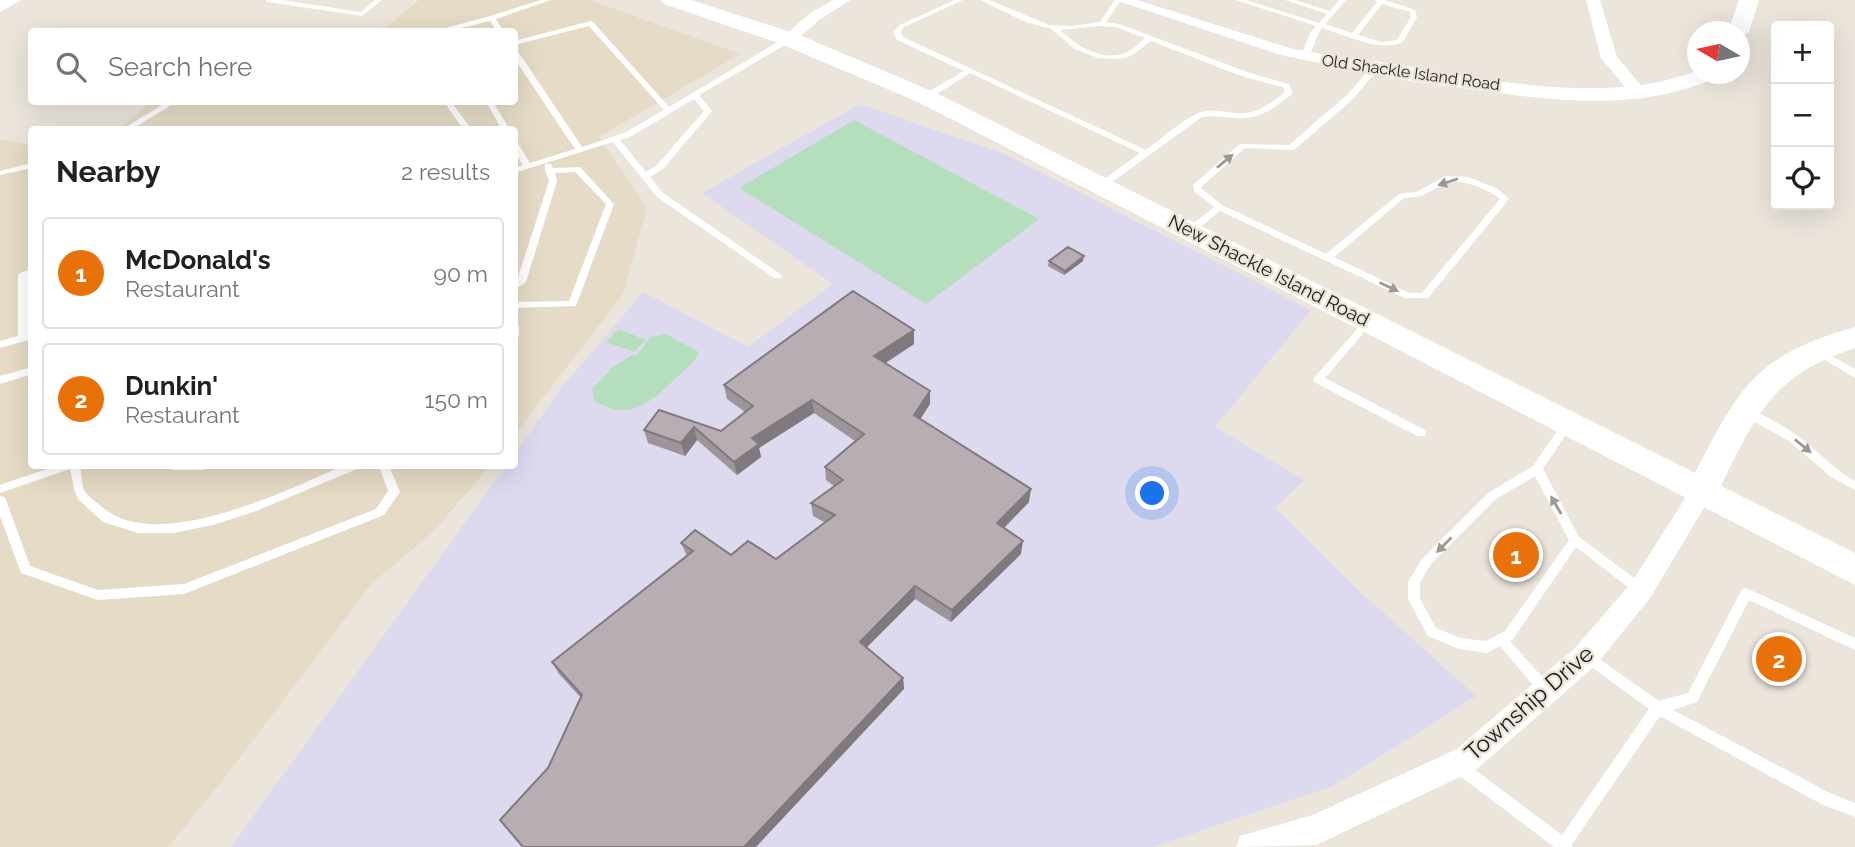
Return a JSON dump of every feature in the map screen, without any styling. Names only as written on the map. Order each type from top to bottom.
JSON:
[{"type":"main road","points":[[0,6],[11,0]]},
{"type":"main road","name":"New Shackle Island Road","points":[[671,0],[789,39],[926,97],[1855,570]]},
{"type":"main road","points":[[1742,21],[1749,0]]},
{"type":"main road","name":"Old Shackle Island Road","points":[[1376,68],[1596,96],[1639,92],[1687,81]]},
{"type":"main road","points":[[1702,491],[1733,428],[1774,375],[1814,350],[1855,337]]},
{"type":"street","points":[[789,39],[814,17],[844,0]]},
{"type":"street","name":"Old Shackle Island Road","points":[[1120,0],[1305,56],[1376,68]]},
{"type":"street","points":[[1594,0],[1609,58],[1639,92]]},
{"type":"street","name":"Township Drive","points":[[1251,847],[1320,839],[1388,794],[1457,765],[1586,656],[1641,590],[1702,491]]},
{"type":"lane","points":[[268,0],[362,15],[379,0]]},
{"type":"lane","points":[[451,28],[548,0]]},
{"type":"lane","points":[[960,0],[948,3],[897,32],[900,38],[1146,153]]},
{"type":"lane","points":[[983,0],[1054,29],[1079,28],[1103,22],[1247,75],[1286,86],[1289,93],[1258,113],[1243,117],[1209,112],[1199,115],[1102,185]]},
{"type":"lane","points":[[1103,22],[1120,0]]},
{"type":"lane","points":[[1239,0],[1381,44],[1399,42],[1414,17],[1413,11],[1379,1],[1354,35]]},
{"type":"lane","points":[[1288,0],[1331,13]]},
{"type":"lane","points":[[1305,56],[1314,33],[1343,0]]},
{"type":"lane","points":[[492,18],[498,28]]},
{"type":"lane","points":[[518,42],[592,23],[669,111]]},
{"type":"lane","points":[[1054,29],[1067,43],[1103,57],[1118,58],[1129,54],[1150,38]]},
{"type":"lane","points":[[548,166],[580,150],[615,139],[669,111],[789,39]]},
{"type":"lane","points":[[518,58],[580,150]]},
{"type":"lane","points":[[1327,258],[1402,196],[1418,194],[1449,178],[1465,179],[1495,191],[1505,199],[1426,296],[1408,296],[1327,258],[1219,206],[1197,186],[1243,146],[1290,148],[1350,97],[1376,68]]},
{"type":"lane","points":[[926,97],[970,70]]},
{"type":"lane","points":[[645,177],[660,166],[708,111],[695,95]]},
{"type":"lane","points":[[132,126],[167,105]]},
{"type":"lane","points":[[449,105],[465,126]]},
{"type":"lane","points":[[492,105],[504,126]]},
{"type":"lane","points":[[615,139],[660,195],[777,275]]},
{"type":"lane","points":[[518,150],[528,166]]},
{"type":"lane","points":[[0,173],[28,166]]},
{"type":"lane","points":[[518,170],[528,166],[578,169],[610,204],[573,304],[518,305]]},
{"type":"lane","points":[[518,284],[521,282],[553,181],[548,166]]},
{"type":"lane","points":[[1191,230],[1219,206]]},
{"type":"lane","points":[[0,345],[27,337],[23,275],[28,273]]},
{"type":"lane","points":[[1369,321],[1318,379],[1421,433]]},
{"type":"lane","points":[[1814,350],[1855,374]]},
{"type":"lane","points":[[0,380],[28,371]]},
{"type":"lane","points":[[1746,412],[1784,432],[1809,450],[1830,474],[1855,486]]},
{"type":"lane","points":[[1569,423],[1537,469],[1492,496],[1426,562],[1414,582],[1414,599],[1432,632],[1459,643],[1487,647],[1509,635],[1576,540]]},
{"type":"lane","points":[[0,489],[58,469]]},
{"type":"lane","points":[[76,469],[81,495],[111,523],[163,532],[211,522],[345,469]]},
{"type":"lane","points":[[0,500],[25,569],[99,595],[184,589],[380,512],[394,492],[385,469]]},
{"type":"lane","points":[[1537,469],[1576,540],[1641,590]]},
{"type":"lane","points":[[1457,765],[1565,846],[1658,708],[1692,698],[1746,593],[1855,644]]},
{"type":"lane","points":[[1501,639],[1546,691]]},
{"type":"lane","points":[[1586,656],[1658,708],[1828,800],[1855,810]]},
{"type":"shaded area","points":[[419,0],[590,0],[740,54],[599,137],[647,208],[623,294],[518,430],[518,126],[122,126],[147,105],[518,105],[518,28],[386,28]]},
{"type":"shaded area","points":[[860,104],[1004,154],[1311,310],[1215,427],[1304,480],[1275,508],[1357,589],[1476,696],[1333,786],[1153,847],[231,847],[504,469],[518,469],[518,450],[563,386],[643,292],[748,347],[833,284],[702,193]]},
{"type":"shaded area","points":[[0,139],[28,144],[28,469],[487,469],[432,533],[370,585],[223,780],[168,847],[0,847]]},
{"type":"green space","points":[[854,120],[1039,219],[926,304],[739,188]]},
{"type":"green space","points":[[618,329],[646,340],[634,352],[606,342]]},
{"type":"green space","points":[[666,334],[699,352],[668,386],[649,401],[629,410],[607,407],[594,400],[592,389],[612,368],[632,355],[637,356],[650,337]]},
{"type":"building","points":[[1068,247],[1084,256],[1065,271],[1049,261]]},
{"type":"building","points":[[853,291],[914,330],[874,356],[930,391],[914,415],[1031,489],[997,523],[1023,541],[952,610],[915,586],[860,642],[903,678],[744,847],[523,847],[500,820],[548,768],[582,695],[552,662],[693,551],[681,543],[695,530],[731,555],[748,541],[776,559],[835,515],[811,503],[843,480],[825,467],[864,434],[812,400],[752,438],[759,444],[734,462],[694,427],[681,443],[644,430],[659,410],[721,431],[753,406],[724,385]]},
{"type":"place","name":"McDonald's","points":[[1516,555]]},
{"type":"place","name":"Dunkin'","points":[[1779,659]]}]
